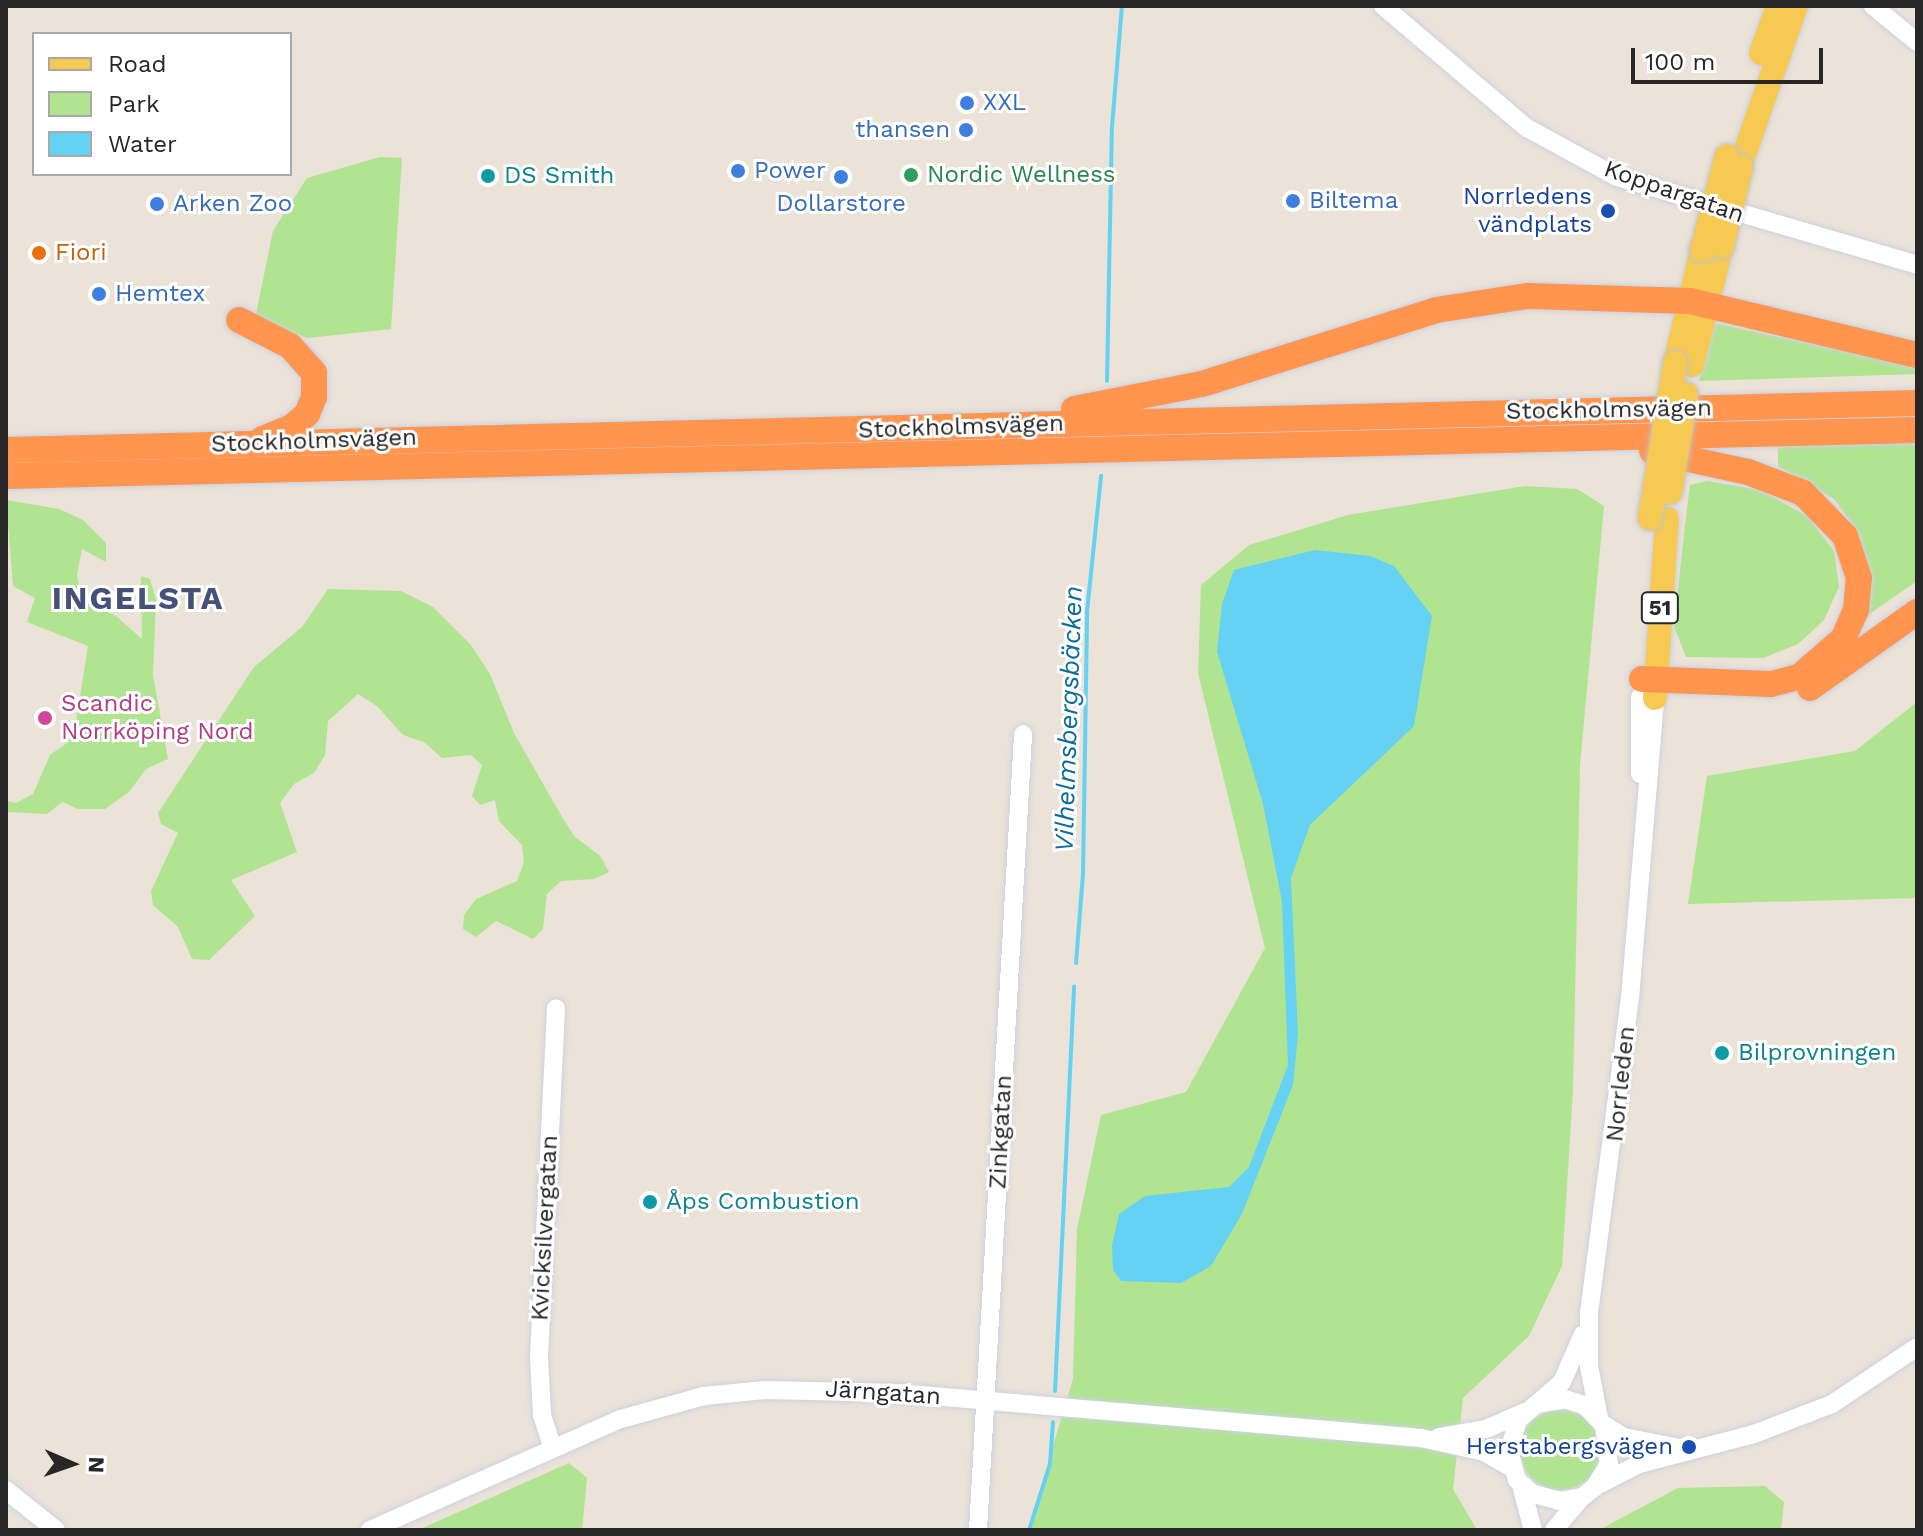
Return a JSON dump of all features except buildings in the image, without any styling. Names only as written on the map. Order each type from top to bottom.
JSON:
[{"type":"highway","points":[[909,428],[1161,395],[1482,301],[1582,295],[1698,303],[1917,355]]},
{"type":"highway","points":[[239,320],[301,355],[315,385],[312,405],[301,420],[247,444]]},
{"type":"highway","name":"Stockholmsvägen","points":[[6,450],[1917,403]]},
{"type":"highway","name":"Stockholmsvägen","points":[[6,476],[1917,430]]},
{"type":"highway","points":[[1509,440],[1660,452],[1748,472],[1803,493],[1845,536],[1859,578],[1856,610],[1843,639],[1823,661],[1799,677],[1771,684],[1648,689]]},
{"type":"highway","points":[[1648,689],[1789,696],[1843,668],[1917,612]]},
{"type":"main road","name":"51","points":[[1648,689],[1659,518],[1683,364],[1778,6]]},
{"type":"main road","name":"51","points":[[1735,159],[1796,6]]},
{"type":"street","name":"Koppargatan","points":[[1383,6],[1517,120],[1605,171],[1654,190],[1917,263]]},
{"type":"street","points":[[1873,6],[1917,42]]},
{"type":"street","name":"Norrleden","points":[[1589,1313],[1616,1128],[1642,853],[1648,689]]},
{"type":"street","name":"Zinkgatan","points":[[978,1530],[1023,734]]},
{"type":"street","name":"Kvicksilvergatan","points":[[552,1446],[542,1415],[539,1357],[556,1008]]},
{"type":"street","points":[[1533,1530],[1521,1485],[1512,1468],[1510,1440],[1533,1407],[1569,1372],[1589,1313]]},
{"type":"street","points":[[1554,1530],[1588,1492],[1610,1453],[1589,1366],[1589,1313]]},
{"type":"street","points":[[1521,1485],[1550,1501],[1588,1492],[1622,1471],[1683,1449],[1754,1434],[1832,1404],[1917,1347]]},
{"type":"street","name":"Järngatan","points":[[370,1530],[552,1446],[645,1411],[738,1392],[833,1388],[1421,1438],[1484,1452],[1512,1468]]},
{"type":"street","points":[[1533,1407],[1565,1399],[1624,1437],[1683,1449]]},
{"type":"street","name":"Järngatan","points":[[1421,1438],[1486,1429],[1533,1407]]},
{"type":"street","points":[[6,1490],[56,1530]]},
{"type":"green space","points":[[380,157],[402,158],[391,329],[308,338],[255,319],[273,231],[307,178]]},
{"type":"green space","points":[[1714,323],[1917,367],[1917,374],[1699,381]]},
{"type":"green space","points":[[1778,443],[1917,444],[1917,581],[1865,617],[1866,565],[1859,533],[1834,499],[1778,466]]},
{"type":"green space","points":[[1707,481],[1760,490],[1807,516],[1834,551],[1839,587],[1824,620],[1798,644],[1763,658],[1686,657],[1674,626],[1685,525],[1690,485]]},
{"type":"green space","points":[[1525,486],[1577,489],[1604,506],[1580,765],[1573,1090],[1562,1266],[1529,1336],[1463,1398],[1453,1489],[1477,1530],[1028,1530],[1073,1379],[1077,1229],[1101,1115],[1186,1092],[1265,948],[1198,673],[1201,585],[1249,545],[1348,515]]},
{"type":"green space","points":[[6,500],[59,509],[83,520],[106,543],[106,562],[82,549],[77,575],[82,600],[116,616],[142,639],[141,576],[150,579],[156,600],[153,675],[168,759],[146,769],[129,792],[105,809],[78,809],[62,802],[47,814],[6,812],[6,801],[16,803],[33,794],[50,755],[67,743],[76,722],[88,646],[27,622],[35,598],[13,586]]},
{"type":"green space","points":[[328,589],[401,591],[433,607],[471,645],[490,674],[514,733],[574,836],[600,856],[609,872],[594,879],[561,881],[547,894],[543,929],[533,939],[496,921],[476,937],[463,929],[464,915],[476,899],[517,881],[524,862],[522,845],[499,821],[495,800],[480,805],[472,796],[482,765],[471,755],[442,758],[424,742],[403,735],[377,706],[358,694],[328,721],[325,755],[314,773],[294,784],[280,803],[297,852],[231,880],[255,916],[209,960],[192,959],[178,927],[153,905],[151,891],[178,833],[161,824],[158,813],[254,667],[302,627]]},
{"type":"green space","points":[[1917,702],[1917,898],[1688,904],[1707,776],[1855,751]]},
{"type":"green space","points":[[1560,1410],[1575,1413],[1588,1422],[1597,1435],[1600,1450],[1597,1465],[1588,1478],[1575,1487],[1560,1490],[1545,1487],[1532,1478],[1523,1465],[1520,1450],[1523,1435],[1532,1422],[1545,1413]]},
{"type":"green space","points":[[569,1463],[587,1478],[582,1530],[418,1530]]},
{"type":"green space","points":[[1765,1486],[1784,1502],[1781,1530],[1599,1530],[1678,1488]]},
{"type":"water","points":[[1315,550],[1370,556],[1394,566],[1432,616],[1414,726],[1310,825],[1291,878],[1298,1034],[1293,1085],[1242,1214],[1211,1266],[1181,1283],[1121,1281],[1113,1270],[1112,1245],[1119,1214],[1145,1196],[1229,1187],[1249,1167],[1288,1065],[1282,902],[1263,804],[1217,652],[1222,604],[1234,570]]},
{"type":"waterway","name":"Vilhelmsbergsbäcken","points":[[1107,381],[1112,127],[1122,6]]},
{"type":"waterway","name":"Vilhelmsbergsbäcken","points":[[1076,963],[1083,875],[1087,612],[1101,476]]},
{"type":"waterway","name":"Vilhelmsbergsbäcken","points":[[1055,1391],[1074,986]]},
{"type":"waterway","name":"Vilhelmsbergsbäcken","points":[[1029,1530],[1050,1464],[1053,1422]]},
{"type":"place","name":"XXL","points":[[967,103]]},
{"type":"place","name":"thansen","points":[[966,130]]},
{"type":"place","name":"Power","points":[[738,171]]},
{"type":"place","name":"Nordic Wellness","points":[[911,175]]},
{"type":"place","name":"DS Smith","points":[[488,176]]},
{"type":"place","name":"Dollarstore","points":[[841,177]]},
{"type":"place","name":"Biltema","points":[[1293,201]]},
{"type":"place","name":"Arken Zoo","points":[[157,204]]},
{"type":"place","name":"Norrledens vändplats","points":[[1608,211]]},
{"type":"place","name":"Fiori","points":[[39,253]]},
{"type":"place","name":"Hemtex","points":[[99,294]]},
{"type":"place","name":"Scandic Norrköping Nord","points":[[45,718]]},
{"type":"place","name":"Bilprovningen","points":[[1722,1053]]},
{"type":"place","name":"Åps Combustion","points":[[650,1202]]},
{"type":"place","name":"Herstabergsvägen","points":[[1689,1447]]},
{"type":"district","name":"INGELSTA","points":[[138,598]]}]
